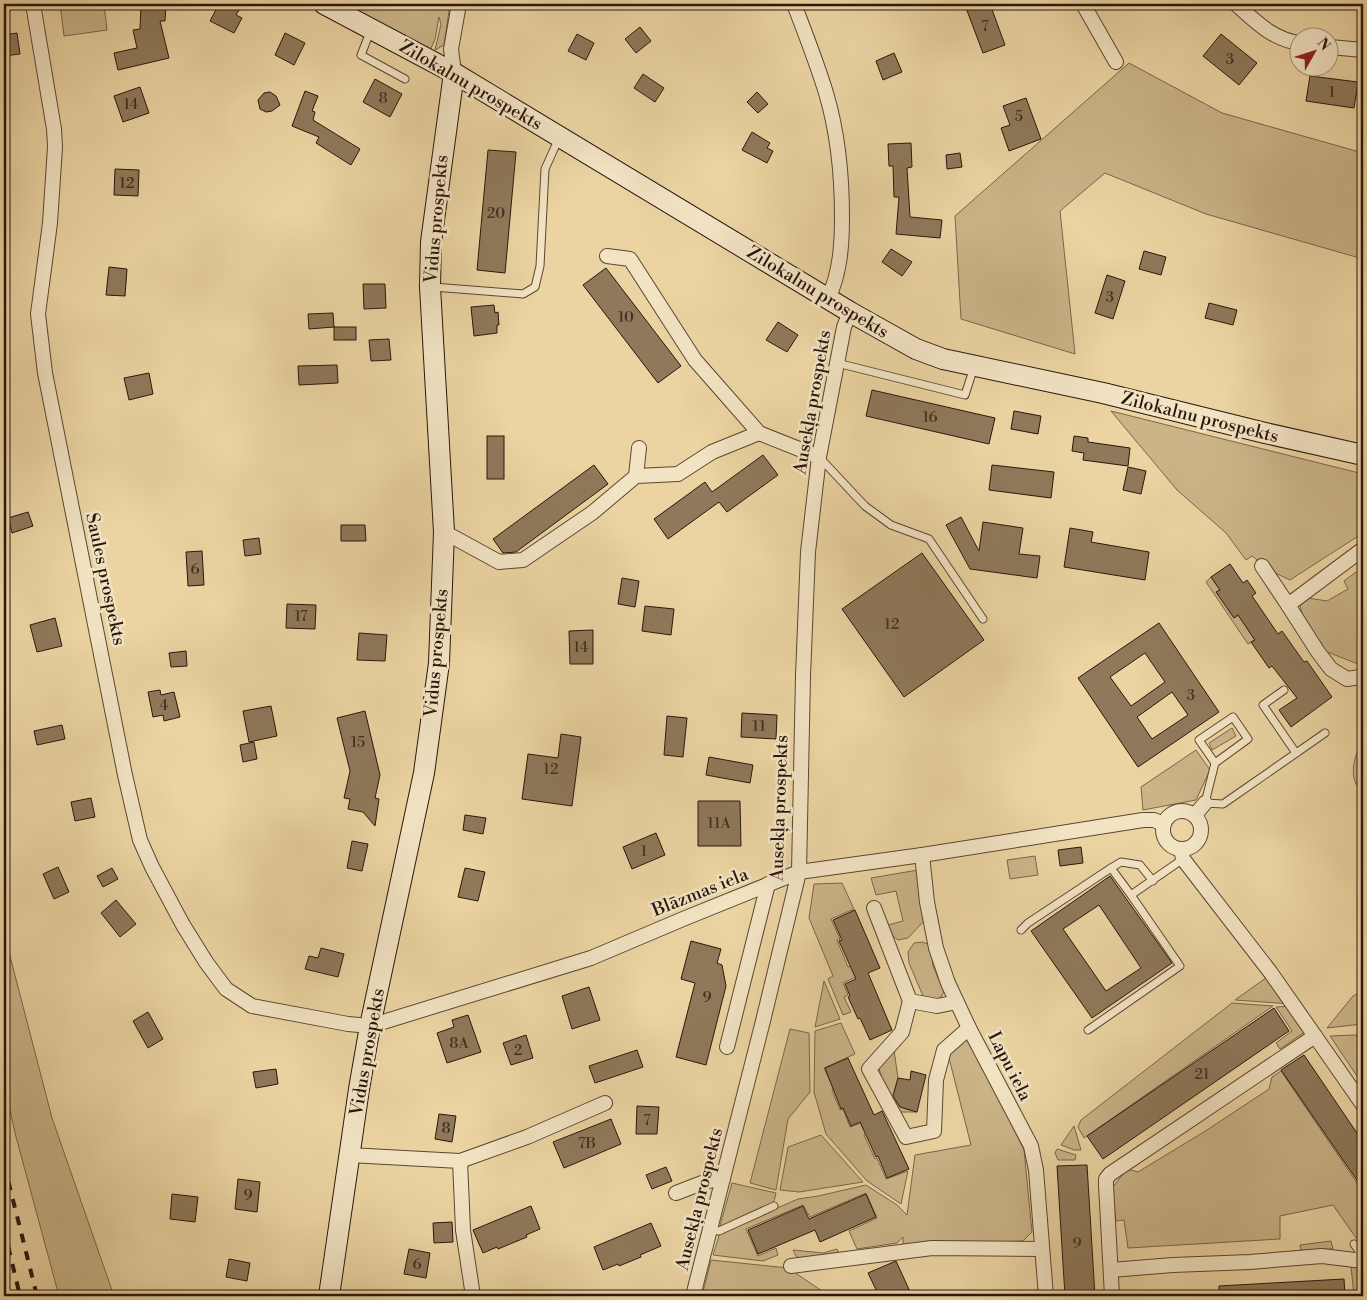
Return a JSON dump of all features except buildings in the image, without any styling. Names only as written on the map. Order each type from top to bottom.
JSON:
[{"type":"main road","name":"Zilokalnu prospekts","points":[[324,4],[454,73],[828,299],[916,349],[943,359],[1094,391],[1363,455]]},
{"type":"main road","name":"Vidus prospekts","points":[[328,1296],[370,1026],[424,773],[439,663],[444,532],[430,287],[431,242],[454,73]]},
{"type":"street","name":"Saules prospekts","points":[[33,4],[56,147],[49,232],[38,314],[40,340],[125,775],[140,840],[171,905],[206,962],[226,989],[252,1006],[370,1026]]},
{"type":"street","name":"Vidus prospekts","points":[[454,73],[452,49],[459,4]]},
{"type":"street","points":[[794,4],[826,94],[840,166],[842,232],[839,270],[828,299]]},
{"type":"street","points":[[1083,4],[1116,62]]},
{"type":"street","points":[[1236,4],[1261,26],[1279,38],[1290,41]]},
{"type":"street","points":[[1340,48],[1363,50]]},
{"type":"street","points":[[607,256],[630,260],[696,360],[759,433],[819,457]]},
{"type":"street","name":"Ausekļa prospekts","points":[[693,1296],[764,1021],[799,872],[804,610],[808,552],[819,457],[844,327],[850,312]]},
{"type":"street","points":[[444,532],[499,562],[523,560],[592,513],[636,476],[678,474],[712,452],[759,433]]},
{"type":"street","points":[[636,476],[639,448]]},
{"type":"street","points":[[1288,605],[1363,549]]},
{"type":"street","points":[[1262,566],[1318,652],[1332,669],[1347,679],[1360,677],[1363,674]]},
{"type":"street","points":[[1194,815],[1205,803]]},
{"type":"street","points":[[1182,854],[1200,838],[1201,828],[1198,818],[1188,811],[1175,811],[1170,814],[1163,824],[1162,830],[1165,839],[1182,854],[1271,973],[1363,1105]]},
{"type":"street","name":"Blāzmas iela","points":[[370,1026],[591,958],[799,872],[922,855],[1143,820],[1154,820],[1163,824]]},
{"type":"street","name":"Lapu iela","points":[[922,855],[927,902],[936,948],[969,1028],[1031,1146],[1036,1170],[1046,1296]]},
{"type":"street","points":[[727,1047],[768,884]]},
{"type":"street","points":[[874,908],[910,1001],[902,1032],[869,1069],[906,1137],[934,1130],[936,1080],[944,1050],[969,1028]]},
{"type":"street","points":[[910,1001],[937,1006],[957,1002]]},
{"type":"street","points":[[1112,1296],[1106,1179],[1110,1174],[1315,1036]]},
{"type":"street","points":[[349,1155],[460,1161],[527,1136],[605,1103]]},
{"type":"street","points":[[460,1161],[463,1230],[473,1296]]},
{"type":"street","points":[[676,1193],[707,1181],[723,1179]]},
{"type":"street","points":[[791,1266],[932,1248],[1042,1249]]},
{"type":"street","points":[[1112,1270],[1322,1256],[1363,1261]]},
{"type":"lane","points":[[371,29],[361,55],[405,79]]},
{"type":"lane","points":[[430,287],[523,294],[535,287],[540,266],[545,169],[560,136]]},
{"type":"lane","points":[[837,363],[965,395],[974,366]]},
{"type":"lane","points":[[819,457],[864,506],[891,525],[929,539],[983,618]]},
{"type":"lane","points":[[1284,690],[1263,705],[1296,753]]},
{"type":"lane","points":[[1214,763],[1199,740],[1233,717],[1248,739],[1214,763],[1205,803],[1223,804],[1325,733]]},
{"type":"lane","points":[[1131,896],[1153,881],[1182,854]]},
{"type":"lane","points":[[1021,930],[1028,923],[1121,862],[1140,865],[1153,881]]},
{"type":"lane","points":[[1088,1030],[1180,966],[1111,868]]},
{"type":"lane","points":[[709,1230],[719,1231],[774,1206]]},
{"type":"lane","points":[[1354,1244],[1363,1257]]},
{"type":"shaded area","points":[[60,4],[104,4],[107,30],[64,36]]},
{"type":"shaded area","points":[[337,4],[450,4],[444,45],[435,50],[441,24],[439,17],[435,39],[430,51]]},
{"type":"shaded area","points":[[1129,63],[1222,113],[1363,153],[1363,259],[1206,214],[1105,173],[1060,211],[1075,354],[961,319],[955,216]]},
{"type":"shaded area","points":[[1111,411],[1363,474],[1363,533],[1290,580],[1273,572],[1252,556],[1246,560],[1226,533],[1177,490]]},
{"type":"shaded area","points":[[1363,567],[1363,660],[1358,664],[1325,651],[1304,622],[1300,605],[1308,598],[1327,601],[1348,589],[1344,581]]},
{"type":"shaded area","points":[[1211,577],[1220,590],[1217,592],[1234,618],[1238,615],[1255,640],[1248,644],[1206,582]]},
{"type":"shaded area","points":[[1232,728],[1236,736],[1212,750],[1209,743]]},
{"type":"shaded area","points":[[1363,742],[1363,794],[1354,779],[1353,768]]},
{"type":"shaded area","points":[[1196,750],[1210,770],[1196,800],[1143,810],[1141,787]]},
{"type":"shaded area","points":[[1035,856],[1038,875],[1010,879],[1007,860]]},
{"type":"shaded area","points":[[918,870],[924,921],[908,938],[898,940],[892,935],[888,925],[903,921],[896,891],[876,895],[871,878]]},
{"type":"shaded area","points":[[842,883],[854,909],[831,919],[840,939],[837,940],[848,967],[852,966],[856,977],[843,983],[848,995],[844,997],[851,1012],[843,1015],[828,979],[833,976],[809,918],[814,884]]},
{"type":"shaded area","points":[[4,933],[52,1118],[114,1296],[59,1296],[15,1133],[4,1083]]},
{"type":"shaded area","points":[[922,942],[928,944],[931,950],[933,966],[944,992],[939,1000],[930,1000],[923,996],[909,963],[908,952],[914,943]]},
{"type":"shaded area","points":[[1270,975],[1292,1004],[1235,1000]]},
{"type":"shaded area","points":[[824,981],[840,1019],[815,1027]]},
{"type":"shaded area","points":[[1363,991],[1363,1024],[1327,1028],[1353,996]]},
{"type":"shaded area","points":[[1232,1003],[1273,1006],[1084,1138],[1078,1127],[1081,1120]]},
{"type":"shaded area","points":[[1293,1006],[1309,1029],[1280,1049],[1276,1043],[1292,1031],[1276,1007]]},
{"type":"shaded area","points":[[841,1023],[855,1054],[824,1068],[840,1110],[843,1109],[850,1127],[861,1123],[866,1134],[864,1135],[886,1179],[908,1171],[901,1204],[867,1181],[826,1134],[814,1092],[815,1031]]},
{"type":"shaded area","points":[[790,1029],[809,1033],[810,1092],[788,1119],[776,1190],[750,1183]]},
{"type":"shaded area","points":[[968,1034],[1024,1150],[1032,1232],[1023,1241],[903,1245],[903,1237],[897,1243],[857,1249],[849,1231],[877,1218],[866,1193],[810,1217],[803,1205],[746,1229],[758,1256],[776,1248],[778,1255],[763,1261],[713,1255],[720,1233],[798,1199],[866,1185],[897,1205],[907,1215],[915,1155],[971,1145],[948,1054]]},
{"type":"shaded area","points":[[1356,1035],[1363,1043],[1363,1085],[1330,1036]]},
{"type":"shaded area","points":[[894,1050],[898,1078],[894,1092],[905,1096],[903,1108],[917,1112],[900,1112],[881,1077],[879,1067]]},
{"type":"shaded area","points":[[1281,1071],[1363,1192],[1363,1248],[1333,1205],[1280,1216],[1280,1239],[1128,1248],[1124,1220],[1116,1221],[1112,1188],[1127,1169],[1138,1172],[1207,1130],[1269,1089],[1272,1077]]},
{"type":"shaded area","points":[[1074,1126],[1081,1150],[1074,1150],[1061,1145]]},
{"type":"shaded area","points":[[821,1135],[863,1182],[799,1192],[780,1190],[788,1147]]},
{"type":"shaded area","points":[[1057,1149],[1076,1155],[1075,1160],[1058,1160],[1055,1153]]},
{"type":"shaded area","points":[[732,1183],[776,1193],[773,1205],[719,1229]]},
{"type":"shaded area","points":[[1331,1241],[1333,1249],[1301,1251],[1300,1245]]},
{"type":"shaded area","points":[[837,1249],[839,1253],[803,1260],[796,1256],[793,1250],[823,1253]]},
{"type":"shaded area","points":[[711,1260],[788,1268],[825,1293],[835,1296],[702,1296]]},
{"type":"shaded area","points":[[1351,1266],[1363,1266],[1363,1280],[1356,1296],[1354,1296]]},
{"type":"railway","points":[[4,1164],[37,1296]]},
{"type":"railway","points":[[4,1229],[20,1296]]}]
